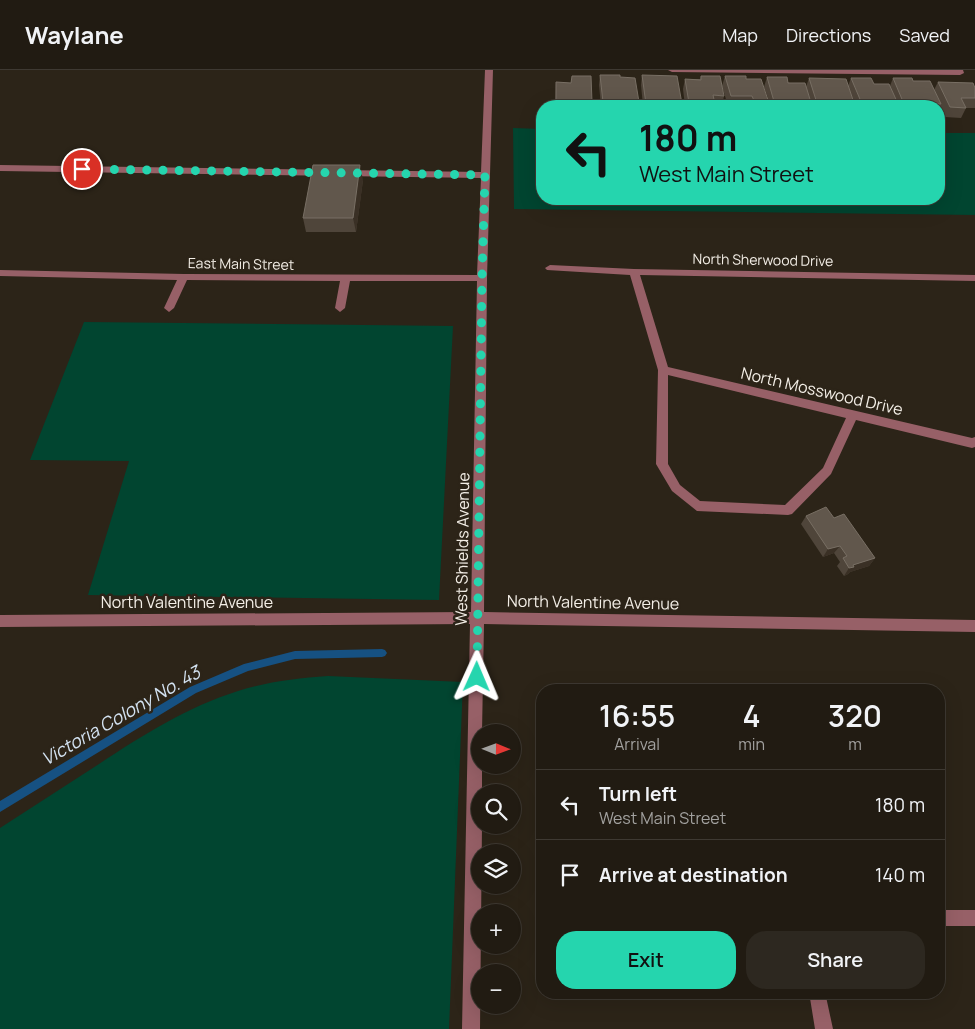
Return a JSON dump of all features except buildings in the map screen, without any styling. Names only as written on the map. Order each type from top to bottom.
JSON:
[{"type":"street","name":"West Shields Avenue","points":[[471,1029],[482,278],[490,70]]},
{"type":"street","points":[[672,70],[960,71]]},
{"type":"street","points":[[0,168],[485,175]]},
{"type":"street","name":"North Sherwood Drive","points":[[550,268],[634,272],[975,278]]},
{"type":"street","points":[[634,272],[662,370],[662,464],[676,488],[697,506],[788,510],[827,471],[852,415]]},
{"type":"street","points":[[0,284],[3,273]]},
{"type":"street","name":"East Main Street","points":[[3,273],[184,277],[482,278]]},
{"type":"street","points":[[169,308],[184,277]]},
{"type":"street","points":[[340,308],[345,278]]},
{"type":"street","name":"North Mosswood Drive","points":[[662,370],[974,446]]},
{"type":"street","name":"North Valentine Avenue","points":[[0,621],[478,618],[975,626]]},
{"type":"street","points":[[945,918],[975,918]]},
{"type":"street","points":[[818,999],[824,1029]]},
{"type":"green space","points":[[513,128],[536,129],[536,205],[945,205],[945,133],[975,133],[975,215],[514,209]]},
{"type":"green space","points":[[84,322],[453,326],[439,600],[88,595],[129,461],[30,460]]},
{"type":"green space","points":[[328,676],[463,682],[449,1029],[0,1029],[0,828],[132,743],[183,713],[238,691],[260,685]]},
{"type":"waterway","name":"Victoria Colony No. 43","points":[[0,807],[193,690],[247,667],[295,655],[382,653]]},
{"type":"route","points":[[82,169],[485,175],[477,677]]}]
